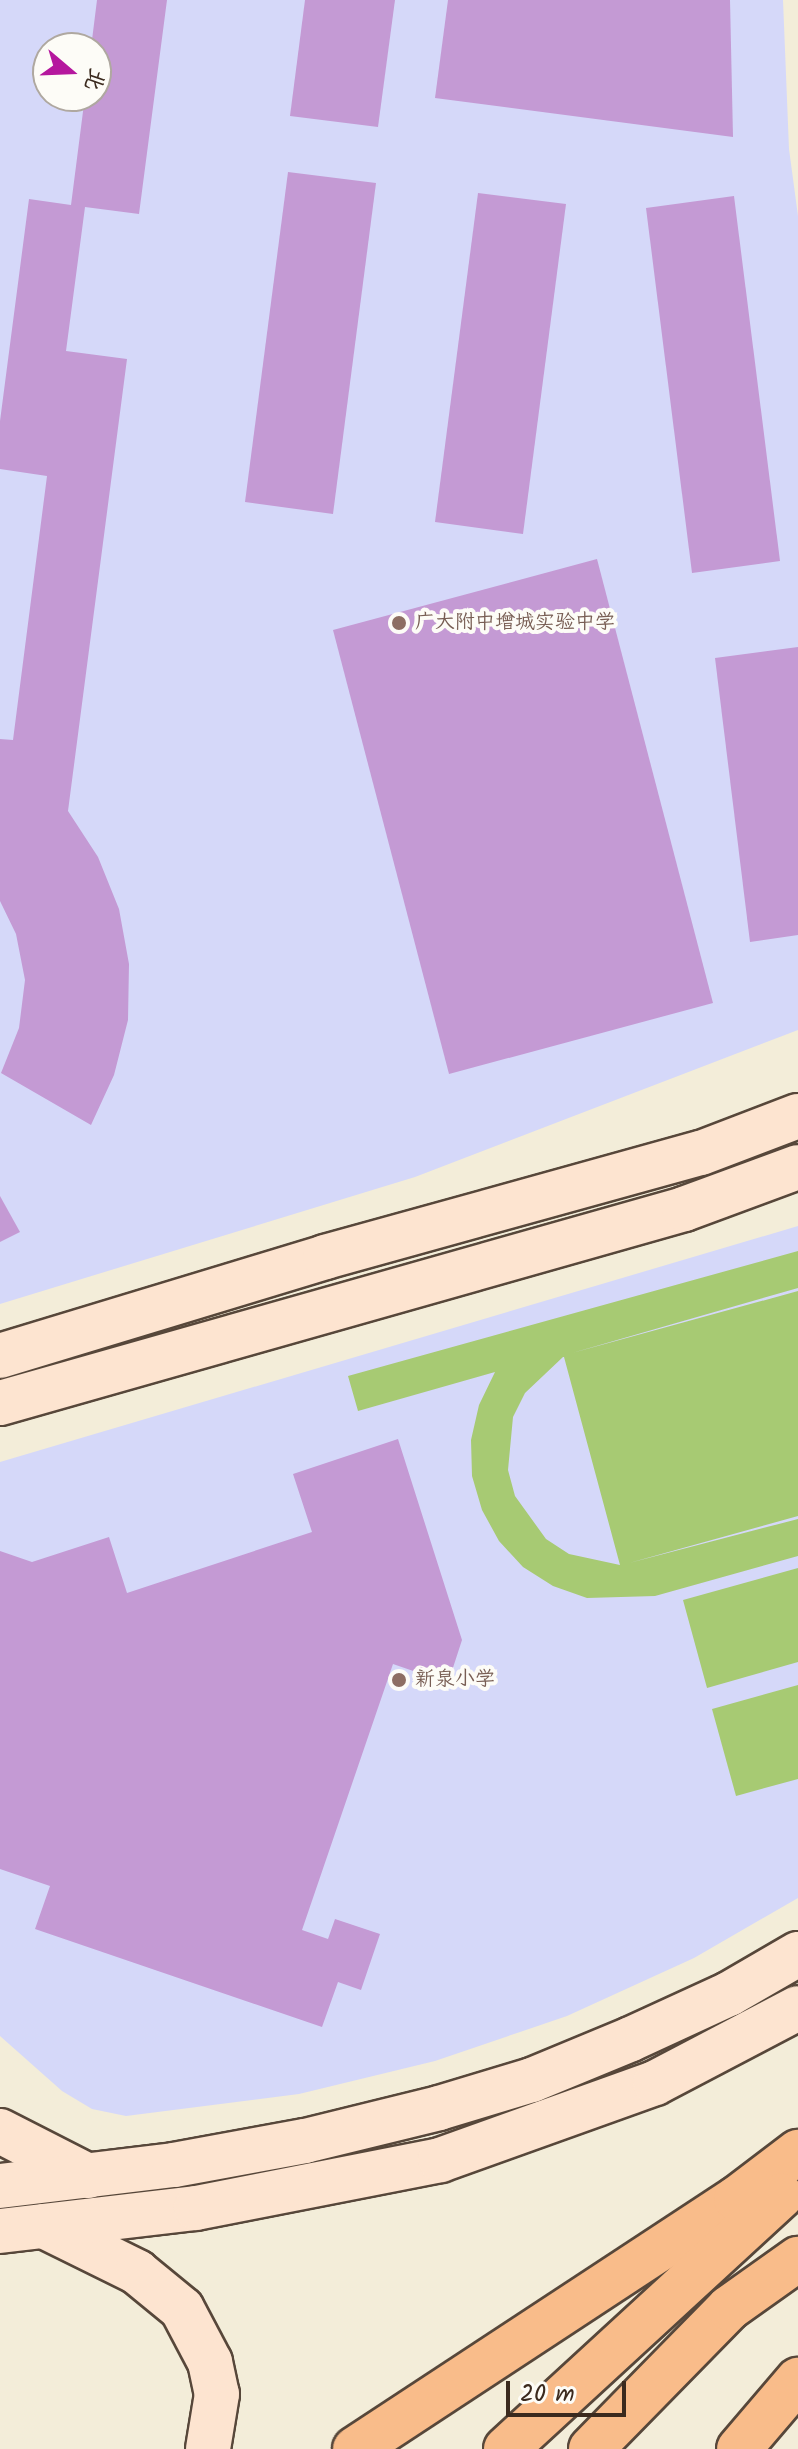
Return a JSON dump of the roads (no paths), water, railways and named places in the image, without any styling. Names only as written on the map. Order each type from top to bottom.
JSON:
[{"type":"highway","points":[[355,2449],[736,2199],[798,2152]]},
{"type":"highway","points":[[506,2449],[798,2181]]},
{"type":"highway","points":[[591,2449],[729,2308],[798,2259]]},
{"type":"highway","points":[[739,2449],[798,2380]]},
{"type":"street","points":[[0,1356],[325,1257],[701,1153],[798,1116]]},
{"type":"street","points":[[0,1403],[669,1214],[798,1167]]},
{"type":"street","points":[[0,2186],[88,2176],[305,2141],[532,2080],[715,2000],[798,1954]]},
{"type":"street","points":[[0,2231],[196,2208],[440,2160],[655,2083],[798,2008]]},
{"type":"street","points":[[0,2131],[88,2176]]},
{"type":"street","points":[[44,2226],[137,2272],[182,2309],[210,2362],[217,2394],[208,2449]]},
{"type":"place","name":"广大附中增城实验中学","points":[[399,623]]},
{"type":"place","name":"新泉小学","points":[[399,1680]]}]
